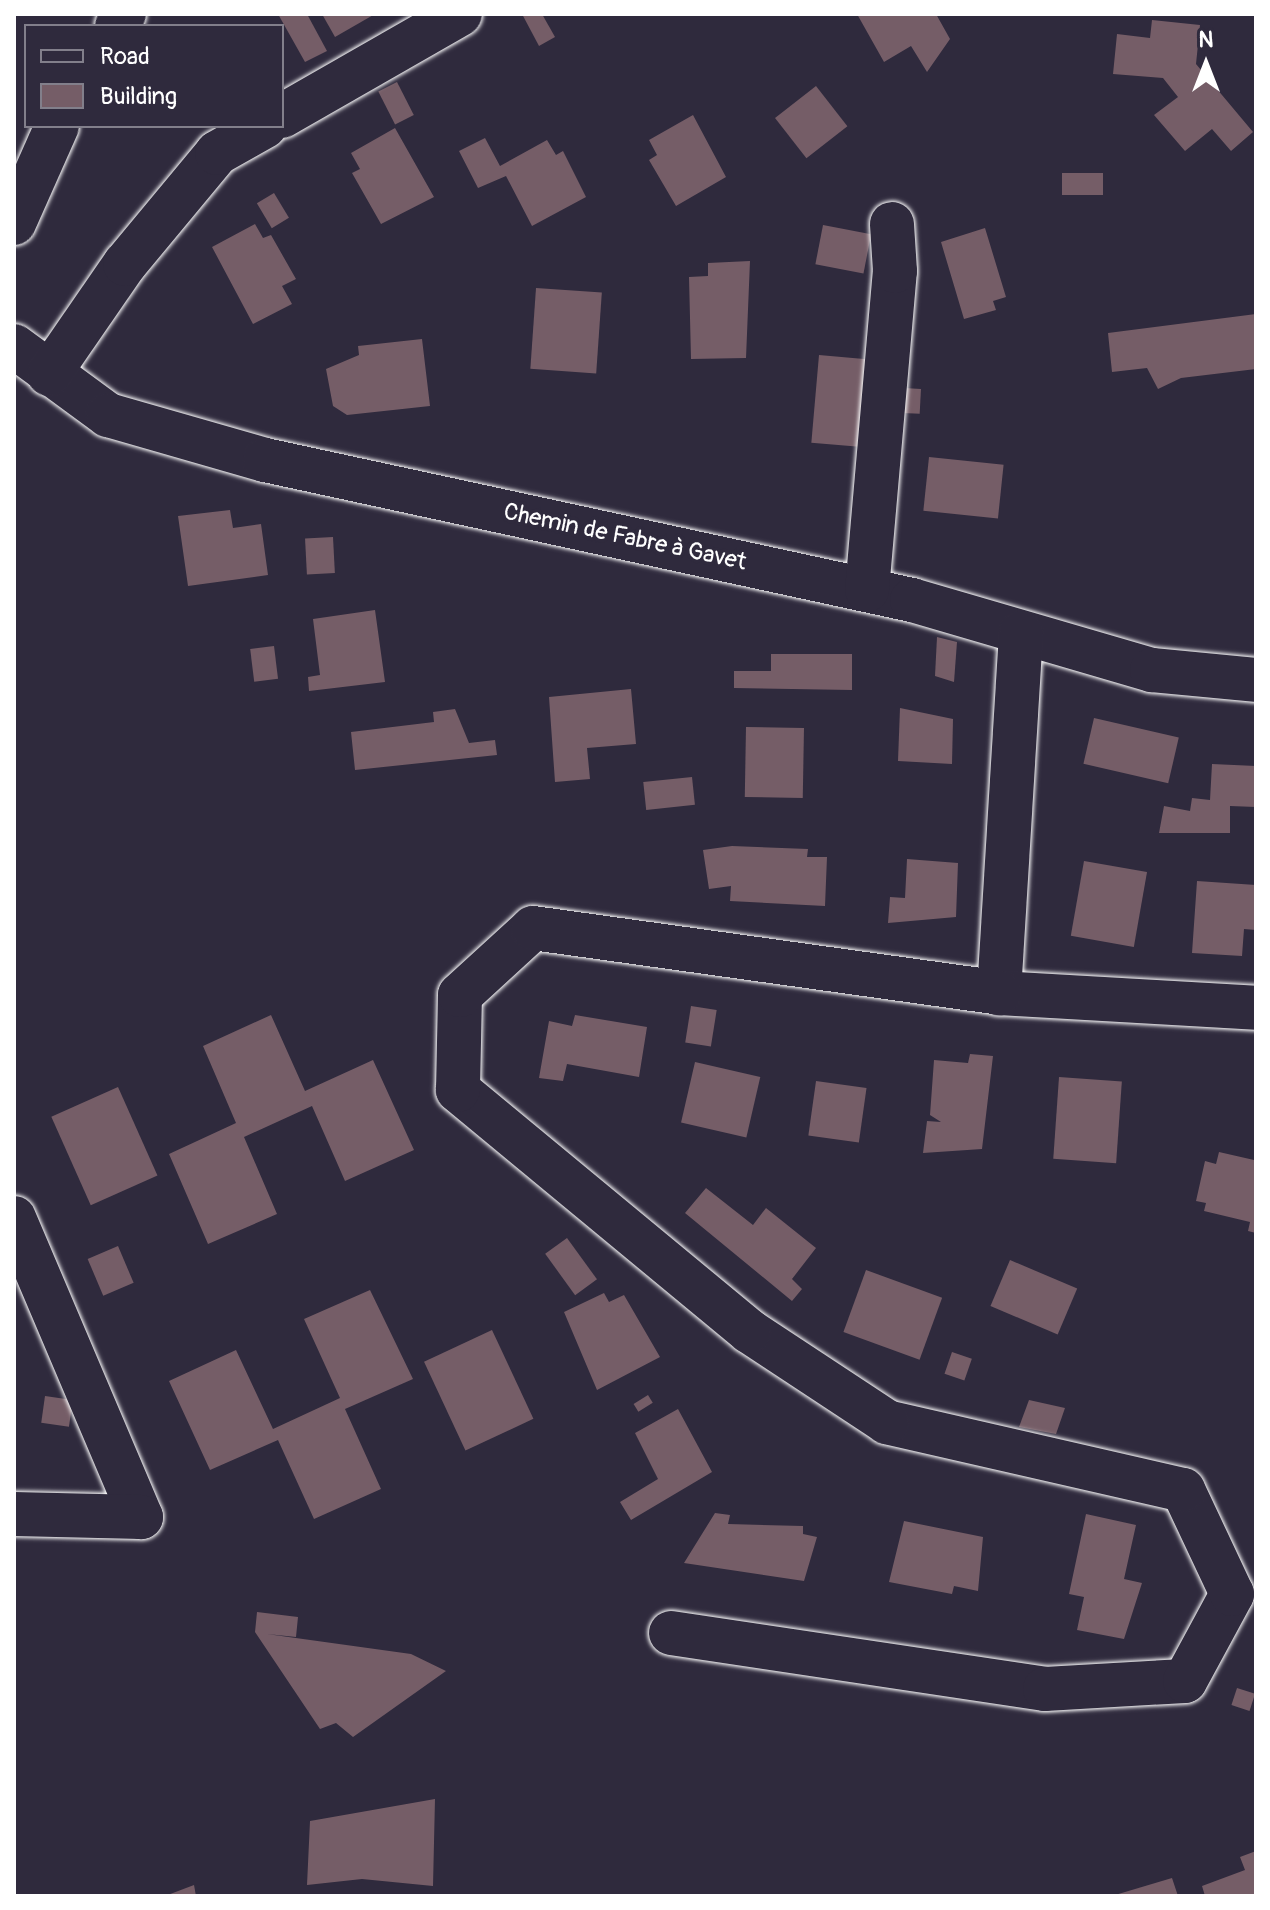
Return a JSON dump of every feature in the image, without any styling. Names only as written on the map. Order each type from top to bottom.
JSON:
[{"type":"street","points":[[284,115],[460,14]]},
{"type":"street","points":[[14,223],[56,128]]},
{"type":"street","points":[[49,374],[125,264],[217,153],[261,128]]},
{"type":"street","points":[[867,590],[895,271],[892,224]]},
{"type":"street","name":"Chemin de Fabre à Gavet","points":[[14,346],[108,415],[265,460],[867,590],[1152,670],[1256,680]]},
{"type":"street","points":[[999,993],[1021,633]]},
{"type":"street","points":[[671,1633],[1045,1689],[1185,1681],[1232,1594],[1183,1490],[887,1422],[749,1331],[458,1090],[460,995],[533,928],[999,993],[1256,1008]]},
{"type":"street","points":[[14,1218],[141,1517],[14,1514]]},
{"type":"building","points":[[278,14],[307,14],[327,51],[305,62]]},
{"type":"building","points":[[322,14],[375,14],[335,37]]},
{"type":"building","points":[[522,14],[542,14],[555,37],[539,46]]},
{"type":"building","points":[[857,14],[936,14],[950,39],[927,72],[911,46],[884,62]]},
{"type":"building","points":[[1152,20],[1200,25],[1196,64],[1253,132],[1231,151],[1212,129],[1185,151],[1154,115],[1178,97],[1163,78],[1113,74],[1117,34],[1150,38]]},
{"type":"building","points":[[397,82],[414,115],[395,125],[378,92]]},
{"type":"building","points":[[816,86],[847,126],[806,158],[775,118]]},
{"type":"building","points":[[693,115],[726,177],[676,206],[649,160],[657,155],[649,140]]},
{"type":"building","points":[[395,128],[434,197],[381,224],[352,173],[360,169],[351,153]]},
{"type":"building","points":[[485,138],[500,166],[547,140],[556,155],[563,151],[586,197],[532,226],[506,176],[478,188],[459,151]]},
{"type":"building","points":[[1062,173],[1103,173],[1103,195],[1062,195]]},
{"type":"building","points":[[274,193],[289,218],[272,228],[257,203]]},
{"type":"building","points":[[255,224],[263,238],[271,235],[296,279],[282,286],[292,304],[253,324],[212,247]]},
{"type":"building","points":[[823,225],[871,234],[863,274],[815,264]]},
{"type":"building","points":[[985,228],[1006,297],[993,301],[996,310],[964,319],[941,242]]},
{"type":"building","points":[[750,261],[746,358],[691,359],[689,277],[708,276],[708,263]]},
{"type":"building","points":[[536,288],[602,293],[596,373],[530,369]]},
{"type":"building","points":[[1256,314],[1256,369],[1181,378],[1158,389],[1147,368],[1112,372],[1108,333]]},
{"type":"building","points":[[422,339],[430,406],[347,415],[333,406],[326,369],[359,355],[358,346]]},
{"type":"building","points":[[819,355],[867,359],[859,447],[811,443]]},
{"type":"building","points":[[904,388],[921,389],[920,414],[903,413]]},
{"type":"building","points":[[929,457],[1004,465],[998,519],[923,511]]},
{"type":"building","points":[[230,510],[233,528],[261,524],[268,575],[188,586],[178,516]]},
{"type":"building","points":[[333,537],[335,573],[307,574],[305,538]]},
{"type":"building","points":[[375,610],[385,682],[309,691],[308,677],[320,675],[313,619]]},
{"type":"building","points":[[937,637],[957,642],[954,682],[935,676]]},
{"type":"building","points":[[274,646],[278,679],[254,682],[250,649]]},
{"type":"building","points":[[771,654],[852,654],[852,690],[734,688],[734,671],[771,671]]},
{"type":"building","points":[[631,689],[636,744],[587,748],[590,779],[555,782],[549,697]]},
{"type":"building","points":[[900,708],[953,719],[952,764],[898,761]]},
{"type":"building","points":[[455,709],[469,743],[495,740],[497,755],[355,770],[351,732],[434,722],[433,712]]},
{"type":"building","points":[[1094,718],[1179,738],[1168,783],[1083,764]]},
{"type":"building","points":[[746,727],[804,728],[803,798],[745,797]]},
{"type":"building","points":[[1212,764],[1256,766],[1256,807],[1230,806],[1230,833],[1159,833],[1164,806],[1190,811],[1192,798],[1210,800]]},
{"type":"building","points":[[692,777],[695,805],[646,810],[643,782]]},
{"type":"building","points":[[732,846],[808,849],[807,857],[827,857],[825,906],[730,901],[731,886],[709,889],[703,850]]},
{"type":"building","points":[[907,859],[958,863],[956,917],[888,923],[890,897],[905,898]]},
{"type":"building","points":[[1084,861],[1147,872],[1134,947],[1071,936]]},
{"type":"building","points":[[1197,881],[1256,885],[1256,930],[1244,929],[1242,956],[1192,953]]},
{"type":"building","points":[[691,1006],[717,1010],[711,1047],[685,1043]]},
{"type":"building","points":[[271,1015],[305,1091],[373,1060],[414,1150],[345,1181],[312,1106],[244,1137],[277,1214],[208,1244],[169,1154],[236,1123],[203,1046]]},
{"type":"building","points":[[575,1015],[647,1027],[639,1077],[567,1064],[563,1081],[539,1078],[549,1021],[572,1026]]},
{"type":"building","points":[[970,1054],[993,1056],[982,1149],[923,1153],[927,1121],[941,1122],[930,1115],[934,1060],[968,1063]]},
{"type":"building","points":[[695,1062],[760,1077],[746,1137],[681,1122]]},
{"type":"building","points":[[1059,1077],[1122,1081],[1116,1163],[1053,1159]]},
{"type":"building","points":[[816,1081],[867,1088],[859,1143],[808,1135]]},
{"type":"building","points":[[118,1087],[157,1176],[91,1205],[51,1117]]},
{"type":"building","points":[[1219,1152],[1254,1160],[1256,1233],[1248,1231],[1250,1222],[1204,1211],[1206,1203],[1196,1201],[1205,1161],[1216,1164]]},
{"type":"building","points":[[706,1188],[753,1225],[766,1208],[816,1248],[792,1279],[802,1289],[792,1301],[685,1213]]},
{"type":"building","points":[[567,1238],[597,1279],[575,1295],[545,1254]]},
{"type":"building","points":[[118,1246],[134,1283],[103,1296],[88,1259]]},
{"type":"building","points":[[1010,1260],[1077,1289],[1058,1335],[990,1306]]},
{"type":"building","points":[[866,1270],[942,1298],[920,1360],[843,1332]]},
{"type":"building","points":[[370,1290],[413,1379],[345,1409],[381,1489],[314,1519],[278,1440],[210,1470],[169,1381],[236,1350],[273,1429],[340,1398],[304,1319]]},
{"type":"building","points":[[604,1293],[609,1302],[624,1295],[660,1357],[597,1390],[564,1312]]},
{"type":"building","points":[[492,1330],[533,1419],[465,1451],[424,1362]]},
{"type":"building","points":[[952,1352],[972,1359],[964,1381],[945,1374]]},
{"type":"building","points":[[648,1395],[653,1403],[638,1412],[634,1404]]},
{"type":"building","points":[[45,1396],[73,1400],[69,1427],[41,1423]]},
{"type":"building","points":[[1029,1400],[1065,1408],[1056,1434],[1019,1427]]},
{"type":"building","points":[[678,1409],[712,1472],[631,1520],[620,1502],[658,1479],[635,1433]]},
{"type":"building","points":[[715,1513],[730,1515],[728,1524],[803,1526],[803,1534],[817,1537],[804,1581],[684,1563]]},
{"type":"building","points":[[1086,1514],[1136,1525],[1124,1579],[1142,1583],[1124,1639],[1077,1630],[1084,1597],[1069,1594]]},
{"type":"building","points":[[904,1521],[983,1537],[978,1591],[954,1586],[952,1594],[889,1582]]},
{"type":"building","points":[[257,1612],[298,1617],[296,1637],[267,1634],[411,1654],[446,1671],[353,1737],[336,1723],[320,1729],[255,1632]]},
{"type":"building","points":[[1237,1688],[1255,1694],[1250,1711],[1231,1705]]},
{"type":"building","points":[[435,1799],[433,1886],[362,1879],[307,1885],[310,1821]]},
{"type":"building","points":[[1256,1851],[1256,1896],[1205,1896],[1202,1886],[1245,1870],[1240,1857]]},
{"type":"building","points":[[1172,1878],[1178,1896],[1115,1896],[1115,1895]]},
{"type":"building","points":[[194,1885],[196,1896],[165,1896]]}]
